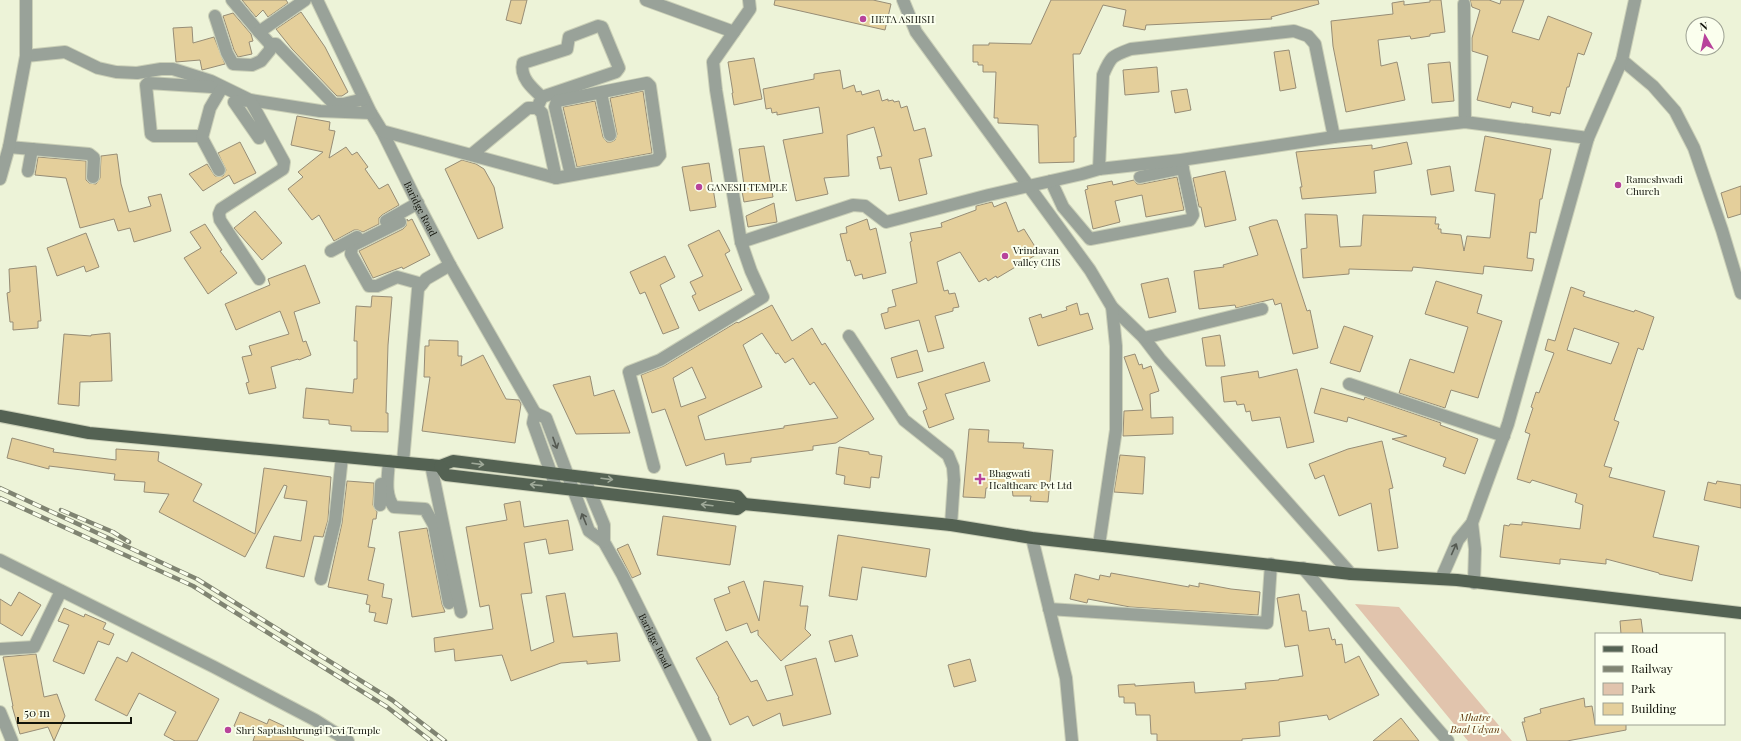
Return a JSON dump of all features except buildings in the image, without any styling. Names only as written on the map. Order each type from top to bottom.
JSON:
[{"type":"main road","points":[[0,416],[89,434],[435,466],[452,461],[566,474],[737,496],[744,504]]},
{"type":"main road","points":[[435,466],[446,475],[737,509],[744,504],[951,525],[1032,538],[1351,574],[1440,579],[1741,612]]},
{"type":"street","points":[[0,179],[9,147],[26,56],[26,0]]},
{"type":"street","points":[[215,16],[227,53],[233,64],[252,65],[261,61],[270,50],[270,44],[232,0]]},
{"type":"street","points":[[259,32],[304,0]]},
{"type":"street","name":"Baridge Road","points":[[317,0],[364,100],[382,131],[450,265],[534,412]]},
{"type":"street","points":[[646,0],[734,32]]},
{"type":"street","points":[[654,467],[629,372],[660,360],[763,297],[751,271],[741,242],[716,90],[713,62],[750,9],[749,0]]},
{"type":"street","points":[[902,0],[916,32],[1090,270],[1112,307],[1144,338],[1171,371],[1351,574]]},
{"type":"street","points":[[1440,579],[1458,540],[1472,523],[1504,436],[1588,138],[1622,60],[1635,0]]},
{"type":"street","points":[[1464,4],[1465,122]]},
{"type":"street","points":[[537,108],[542,97],[616,72],[619,68],[602,27],[598,26],[569,37],[567,49],[522,63],[526,80],[542,97]]},
{"type":"street","points":[[1099,169],[1103,75],[1108,62],[1114,55],[1131,49],[1294,31],[1308,36],[1315,44],[1334,137]]},
{"type":"street","points":[[270,44],[276,44],[334,104],[364,100]]},
{"type":"street","points":[[26,56],[65,52],[98,68],[116,72],[136,73],[173,69],[211,81],[250,100],[284,162],[283,169],[221,209],[219,214],[220,220],[259,279]]},
{"type":"street","points":[[1622,60],[1653,86],[1675,111],[1694,148],[1722,230],[1741,293]]},
{"type":"street","points":[[151,71],[151,84]]},
{"type":"street","points":[[382,131],[556,178],[656,160],[660,155],[650,86],[647,83],[557,102],[555,107],[571,175]]},
{"type":"street","points":[[219,170],[202,138],[198,136],[154,136],[151,134],[146,85],[212,87],[234,102],[259,138]]},
{"type":"street","points":[[202,138],[210,108],[220,92]]},
{"type":"street","points":[[601,92],[610,136]]},
{"type":"street","points":[[234,102],[250,100],[320,111],[371,113]]},
{"type":"street","points":[[472,155],[528,108],[537,108],[542,113],[556,178]]},
{"type":"street","points":[[741,242],[853,205],[866,206],[886,222],[989,194],[1099,169],[1182,164],[1334,137],[1465,122],[1588,138]]},
{"type":"street","points":[[9,147],[89,154],[94,158],[93,177]]},
{"type":"street","points":[[28,171],[32,149]]},
{"type":"street","points":[[1073,247],[1090,239],[1190,220],[1193,215],[1182,164]]},
{"type":"street","points":[[1140,177],[1182,164]]},
{"type":"street","points":[[1051,181],[1063,207],[1090,239]]},
{"type":"street","points":[[332,251],[418,203]]},
{"type":"street","points":[[400,222],[352,246],[351,254],[369,286],[377,286],[397,277],[422,284]]},
{"type":"street","points":[[403,462],[418,289],[426,279],[450,265]]},
{"type":"street","points":[[1098,546],[1116,430],[1116,346],[1112,307]]},
{"type":"street","points":[[1144,338],[1262,309]]},
{"type":"street","points":[[849,336],[904,420],[948,455],[953,467],[954,480],[951,525]]},
{"type":"street","points":[[1349,384],[1504,436]]},
{"type":"street","points":[[556,487],[533,423],[534,412],[546,418],[566,474],[589,531],[604,542]]},
{"type":"street","points":[[321,579],[335,521],[342,457]]},
{"type":"street","points":[[380,505],[386,461]]},
{"type":"street","points":[[386,461],[387,494],[391,503],[394,507],[425,509],[434,525],[449,603]]},
{"type":"street","points":[[435,466],[461,612]]},
{"type":"street","points":[[584,477],[604,525],[604,542]]},
{"type":"street","points":[[1472,523],[1475,549],[1474,583]]},
{"type":"street","points":[[1032,538],[1066,678],[1072,741]]},
{"type":"street","name":"Baridge Road","points":[[604,542],[622,574],[705,741]]},
{"type":"street","points":[[0,560],[214,667],[316,720],[348,741]]},
{"type":"street","points":[[1049,609],[1267,623],[1271,564]]},
{"type":"street","points":[[1303,568],[1352,625],[1416,705],[1448,741]]},
{"type":"street","points":[[0,648],[34,647],[61,591]]},
{"type":"street","points":[[0,712],[12,741]]},
{"type":"green space","name":"Mhatre Baal Udyan","points":[[1355,604],[1399,607],[1512,741],[1468,741]]},
{"type":"railway","points":[[0,488],[197,579],[392,700],[445,741]]},
{"type":"railway","points":[[0,498],[193,586],[387,707],[431,741]]},
{"type":"railway","points":[[61,510],[113,532],[129,542]]},
{"type":"place","name":"HETA ASHISH","points":[[863,19]]},
{"type":"place","name":"Rameshwadi Church","points":[[1618,185]]},
{"type":"place","name":"GANESH TEMPLE","points":[[699,187]]},
{"type":"place","name":"Vrindavan valley CHS","points":[[1005,256]]},
{"type":"place","name":"Bhagwati Healthcare Pvt Ltd","points":[[980,479]]},
{"type":"place","name":"Shri Saptashhrungi Devi Temple","points":[[228,730]]}]
